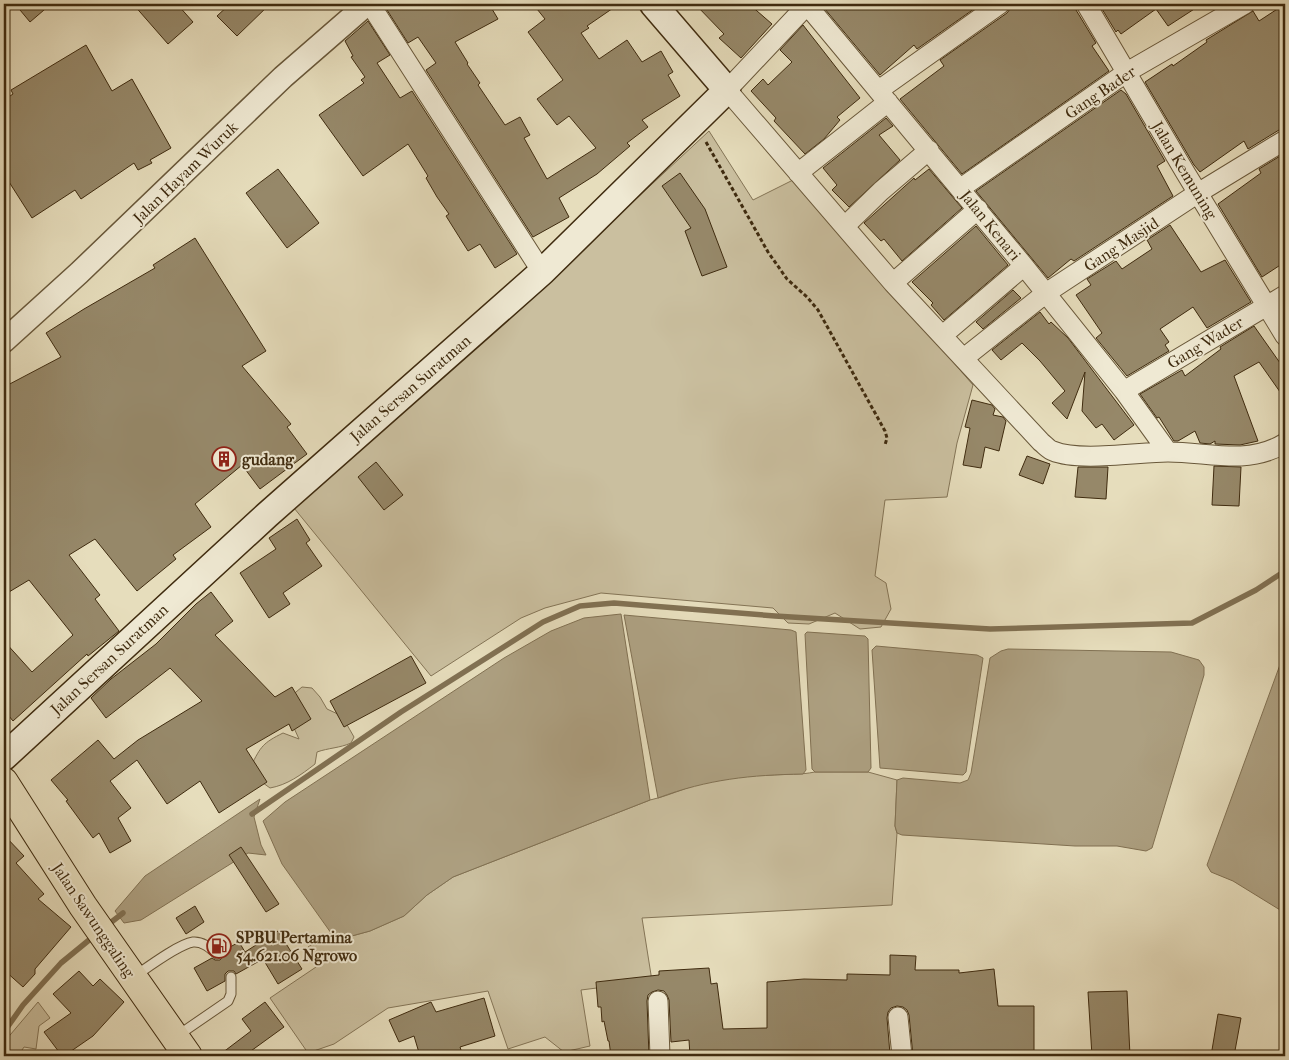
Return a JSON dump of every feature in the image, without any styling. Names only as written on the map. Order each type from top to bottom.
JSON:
[{"type":"main road","points":[[654,4],[727,90]]},
{"type":"main road","name":"Jalan Sersan Suratman","points":[[4,757],[267,515],[542,272],[727,90]]},
{"type":"main road","name":"Jalan Sawunggaling","points":[[4,782],[84,906],[181,1047]]},
{"type":"street","points":[[369,4],[542,272]]},
{"type":"street","name":"Jalan Hayam Wuruk","points":[[4,341],[79,273],[283,77],[369,4]]},
{"type":"street","points":[[807,4],[727,90],[893,283],[1013,413],[1052,451],[1089,456],[1168,452],[1241,456],[1261,453],[1277,448],[1285,443]]},
{"type":"street","name":"Jalan Kenari","points":[[807,4],[1046,293],[1124,391],[1168,452]]},
{"type":"street","points":[[798,173],[883,96],[1000,4]]},
{"type":"street","name":"Jalan Kemuning","points":[[1086,4],[1285,336]]},
{"type":"street","name":"Gang Bader","points":[[961,188],[1127,72],[1245,4]]},
{"type":"street","name":"Gang Masjid","points":[[964,358],[1046,293],[1198,193],[1285,140]]},
{"type":"street","points":[[845,226],[880,191],[929,150]]},
{"type":"street","points":[[893,283],[978,210]]},
{"type":"street","points":[[943,335],[1024,266]]},
{"type":"street","name":"Gang Wader","points":[[1124,391],[1285,295]]},
{"type":"street","points":[[658,1001],[660,1056]]},
{"type":"street","points":[[898,1017],[902,1056]]},
{"type":"lane","points":[[132,977],[184,945],[195,942],[206,945],[217,954]]},
{"type":"lane","points":[[181,1047],[228,1001],[231,994],[231,977]]},
{"type":"path","points":[[695,122],[768,252],[787,278],[818,310],[885,430],[887,438],[885,446]]},
{"type":"shaded area","points":[[709,131],[753,200],[795,179],[973,385],[957,443],[947,497],[885,500],[875,576],[886,583],[891,609],[881,627],[860,629],[835,613],[809,624],[788,623],[773,608],[601,593],[545,608],[521,618],[431,676],[294,508],[549,280]]},
{"type":"shaded area","points":[[621,614],[650,800],[453,877],[427,895],[404,916],[370,931],[348,937],[331,933],[282,864],[263,821],[285,802],[504,658],[551,631],[584,618]]},
{"type":"shaded area","points":[[624,615],[796,632],[806,770],[803,774],[730,779],[694,786],[658,798]]},
{"type":"shaded area","points":[[807,632],[865,636],[868,639],[871,768],[868,772],[815,772],[812,769],[805,634]]},
{"type":"shaded area","points":[[876,646],[977,655],[983,658],[966,772],[963,775],[880,768],[872,650]]},
{"type":"shaded area","points":[[1008,649],[1171,652],[1199,660],[1204,667],[1204,675],[1152,848],[1146,851],[1117,846],[1075,846],[902,835],[897,833],[895,826],[897,780],[903,778],[960,783],[968,780],[971,773],[990,658]]},
{"type":"shaded area","points":[[1285,651],[1285,913],[1233,881],[1211,872],[1207,865]]},
{"type":"shaded area","points":[[302,687],[312,688],[327,709],[342,716],[354,737],[351,743],[317,752],[315,764],[310,768],[288,782],[270,788],[259,780],[251,766],[263,746],[276,736],[283,733],[299,739],[284,706],[290,697]]},
{"type":"shaded area","points":[[815,772],[868,772],[897,780],[895,826],[897,833],[892,905],[642,918],[652,981],[581,990],[590,1046],[564,1052],[545,1037],[508,1049],[488,991],[388,1008],[334,1044],[308,1053],[270,998],[319,965],[308,947],[331,933],[348,937],[370,931],[404,916],[427,895],[453,877],[650,800],[700,784],[744,776]]},
{"type":"shaded area","points":[[260,799],[254,817],[261,845],[266,855],[248,853],[141,920],[124,923],[115,911],[145,876]]},
{"type":"shaded area","points":[[38,1002],[50,1018],[39,1026],[36,1049],[24,1047],[18,1056],[4,1056],[5,1041]]},
{"type":"building","points":[[15,4],[51,4],[30,22]]},
{"type":"building","points":[[133,4],[177,4],[193,22],[168,44]]},
{"type":"building","points":[[230,4],[270,4],[237,36],[217,16]]},
{"type":"building","points":[[394,4],[489,4],[498,19],[455,42],[480,83],[478,85],[505,125],[520,117],[530,135],[524,138],[547,179],[596,148],[569,116],[557,125],[537,99],[563,80],[528,32],[545,19],[533,4],[619,4],[587,26],[589,28],[581,33],[599,59],[627,40],[642,62],[661,51],[673,72],[668,75],[680,96],[642,120],[648,127],[627,143],[630,146],[597,174],[559,198],[569,217],[533,237],[426,70],[436,63],[418,37],[408,43],[387,10]]},
{"type":"building","points":[[695,4],[749,4],[772,24],[741,58],[719,38],[724,34]]},
{"type":"building","points":[[828,4],[981,4],[917,49],[914,45],[880,75],[824,8]]},
{"type":"building","points":[[1011,4],[1075,4],[1076,10],[1096,43],[1092,46],[1109,71],[962,174],[900,99],[944,66],[940,60],[1007,13]]},
{"type":"building","points":[[1099,4],[1202,4],[1168,26],[1156,9],[1121,34],[1118,30],[1116,32]]},
{"type":"building","points":[[1285,4],[1285,129],[1279,130],[1248,149],[1244,141],[1200,172],[1145,82],[1172,64],[1173,66],[1207,42],[1206,40],[1253,11],[1259,21]]},
{"type":"building","points":[[368,21],[390,55],[377,63],[400,98],[412,91],[517,254],[495,268],[480,244],[468,251],[446,216],[449,214],[437,197],[426,178],[428,176],[408,144],[363,176],[319,115],[364,83],[361,80],[365,77],[351,57],[353,56],[345,41]]},
{"type":"building","points":[[803,25],[860,98],[837,117],[840,120],[824,139],[805,154],[774,121],[776,118],[751,91],[763,79],[768,85],[792,62],[780,50]]},
{"type":"building","points":[[86,45],[112,91],[132,79],[171,148],[150,160],[152,163],[138,170],[134,163],[81,199],[75,190],[32,218],[4,174],[4,100],[13,94],[11,90]]},
{"type":"building","points":[[1121,90],[1126,94],[1165,161],[1157,166],[1173,196],[1074,261],[1071,259],[1048,278],[976,191]]},
{"type":"building","points":[[886,118],[893,126],[879,135],[900,160],[849,207],[832,190],[837,185],[823,168]]},
{"type":"building","points":[[1285,153],[1285,262],[1262,277],[1218,204],[1261,173],[1259,169]]},
{"type":"building","points":[[278,169],[319,223],[287,248],[246,193]]},
{"type":"building","points":[[929,169],[962,208],[902,261],[884,239],[881,241],[864,223],[914,178],[915,180]]},
{"type":"building","points":[[680,173],[705,209],[727,267],[702,276],[685,231],[691,228],[662,186]]},
{"type":"building","points":[[1170,225],[1201,272],[1225,260],[1251,302],[1207,328],[1193,307],[1160,329],[1169,342],[1165,345],[1169,351],[1127,376],[1096,338],[1102,333],[1076,295],[1091,285],[1087,279],[1116,261],[1122,269],[1152,249],[1147,240]]},
{"type":"building","points":[[976,226],[1008,265],[944,320],[931,305],[933,303],[912,282]]},
{"type":"building","points":[[195,238],[266,351],[242,366],[291,424],[287,427],[307,454],[260,489],[242,465],[195,504],[211,527],[173,555],[176,559],[137,591],[95,539],[69,555],[100,595],[95,599],[119,631],[88,656],[87,654],[13,721],[4,710],[4,641],[32,672],[73,635],[29,580],[4,595],[4,387],[61,357],[46,333],[155,268],[153,265]]},
{"type":"building","points":[[1013,290],[1021,298],[983,329],[976,322]]},
{"type":"building","points":[[1040,312],[1049,324],[1051,322],[1068,338],[1134,425],[1114,440],[1102,424],[1096,428],[1082,411],[1085,372],[1067,419],[1052,403],[1065,391],[1022,343],[1001,360],[992,350]]},
{"type":"building","points":[[1254,326],[1285,370],[1285,399],[1259,362],[1234,376],[1258,441],[1240,445],[1215,444],[1215,441],[1210,444],[1200,443],[1195,431],[1178,441],[1174,441],[1159,417],[1157,418],[1140,394],[1182,370],[1185,376],[1221,349],[1220,347]]},
{"type":"building","points":[[972,400],[992,405],[995,409],[993,415],[1003,417],[1006,421],[999,451],[985,447],[981,468],[963,465],[970,428],[965,427]]},
{"type":"building","points":[[1027,456],[1050,464],[1043,484],[1019,475]]},
{"type":"building","points":[[376,462],[403,495],[384,510],[358,477]]},
{"type":"building","points":[[1214,466],[1241,467],[1239,506],[1212,505]]},
{"type":"building","points":[[1078,467],[1108,467],[1106,499],[1075,497]]},
{"type":"building","points":[[297,519],[310,540],[306,543],[322,566],[283,593],[290,604],[269,618],[240,573],[276,549],[269,538]]},
{"type":"building","points":[[211,592],[233,621],[215,635],[275,697],[292,687],[311,719],[292,731],[289,724],[246,749],[267,782],[219,813],[200,781],[167,804],[137,760],[110,781],[131,808],[118,818],[131,841],[110,853],[99,833],[93,838],[66,801],[68,800],[51,780],[98,740],[114,759],[138,740],[202,701],[170,668],[106,718],[91,698],[111,679],[156,644],[196,604]]},
{"type":"building","points":[[411,656],[426,683],[344,727],[330,701]]},
{"type":"building","points":[[4,835],[24,856],[16,863],[44,894],[38,899],[71,927],[35,969],[35,974],[23,987],[4,970]]},
{"type":"building","points":[[241,847],[279,904],[266,912],[229,855]]},
{"type":"building","points":[[195,906],[204,922],[186,934],[176,918]]},
{"type":"building","points":[[278,931],[302,969],[278,984],[263,959],[236,974],[234,971],[228,971],[225,974],[225,981],[207,991],[194,968],[212,958],[220,960],[223,956],[223,951],[239,942],[245,952]]},
{"type":"building","points":[[890,955],[916,956],[915,970],[959,970],[959,973],[994,969],[998,1006],[1034,1006],[1034,1056],[913,1056],[909,1015],[903,1007],[897,1006],[891,1008],[887,1018],[890,1054],[848,1054],[848,1056],[690,1056],[689,1040],[671,1042],[669,1000],[664,991],[658,990],[648,995],[647,1001],[649,1056],[611,1056],[604,1021],[602,1022],[601,1007],[598,1007],[596,982],[659,975],[659,971],[709,968],[711,984],[717,983],[723,1029],[767,1028],[767,982],[804,979],[847,980],[847,974],[890,975]]},
{"type":"building","points":[[79,971],[93,986],[100,979],[124,1002],[93,1036],[62,1056],[44,1032],[71,1013],[53,994]]},
{"type":"building","points":[[1127,991],[1130,1056],[1092,1056],[1088,992]]},
{"type":"building","points":[[484,998],[495,1036],[460,1047],[463,1056],[420,1056],[414,1036],[399,1042],[389,1020],[431,1002],[436,1012]]},
{"type":"building","points":[[265,1002],[284,1027],[244,1056],[218,1056],[251,1031],[242,1019]]},
{"type":"building","points":[[1218,1014],[1241,1018],[1234,1056],[1211,1056]]},
{"type":"waterway","points":[[252,814],[401,712],[543,622],[580,606],[614,603],[775,616],[990,629],[1192,623],[1256,590],[1285,571]]},
{"type":"waterway","points":[[105,927],[123,913]]},
{"type":"waterway","points":[[4,1032],[23,1005],[61,963],[94,936]]},
{"type":"place","name":"gudang","points":[[224,459]]},
{"type":"place","name":"SPBU Pertamina 54.621.06 Ngrowo","points":[[219,946]]}]
